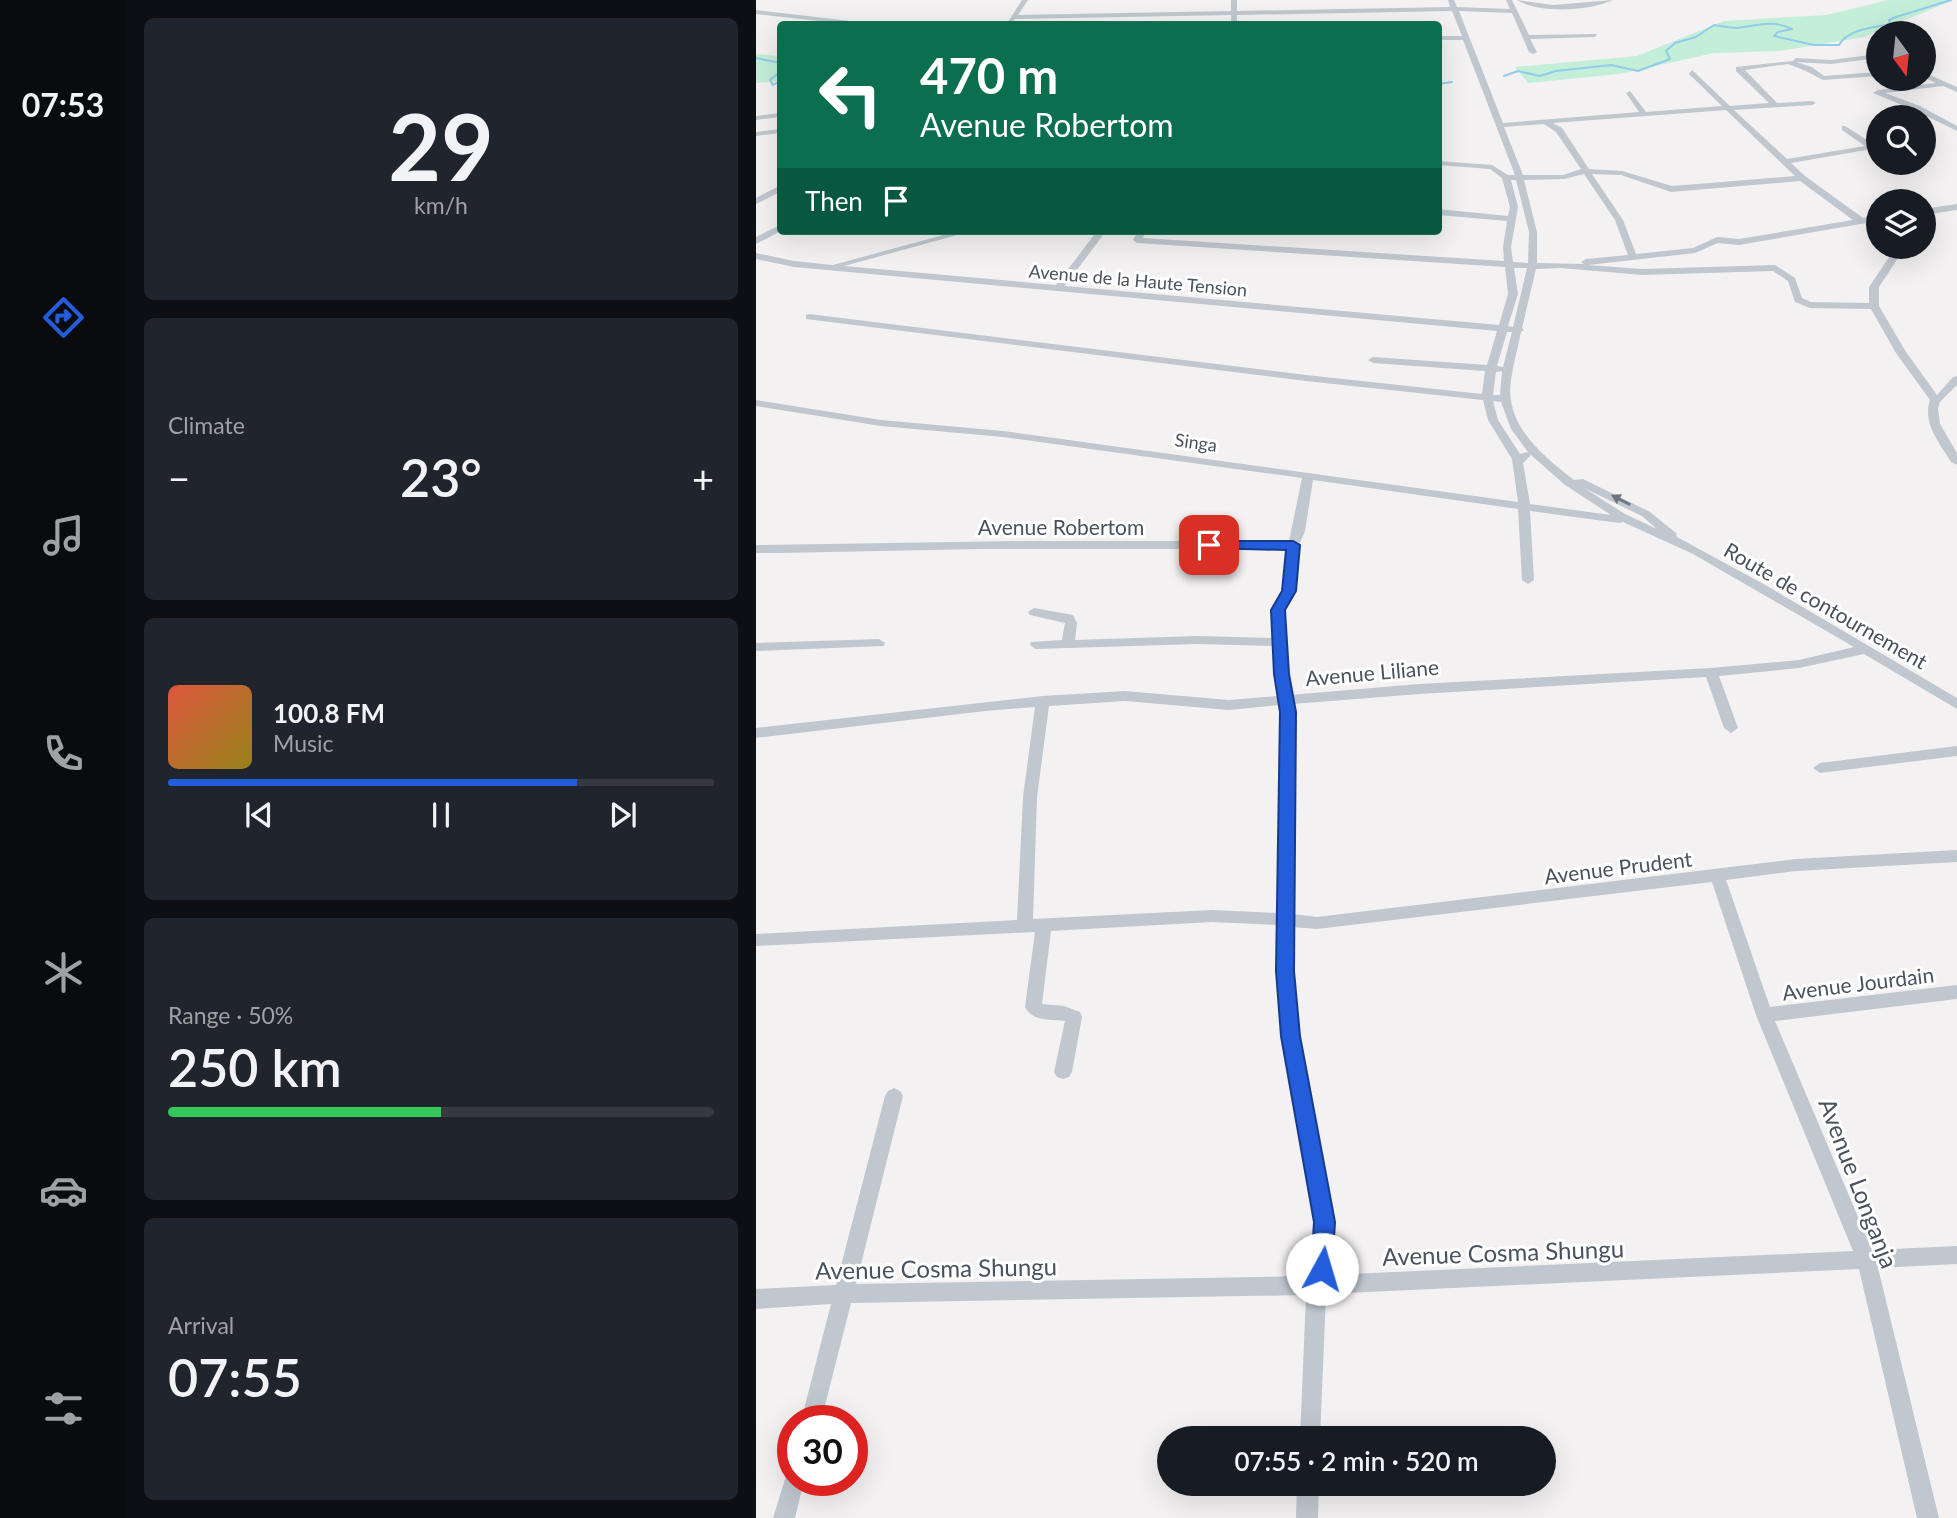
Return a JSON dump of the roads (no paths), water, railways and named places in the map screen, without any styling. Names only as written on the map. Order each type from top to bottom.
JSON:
[{"type":"street","points":[[1010,21],[1025,0]]},
{"type":"street","points":[[1234,0],[1234,21]]},
{"type":"street","points":[[809,317],[1306,378],[1504,399],[1508,369],[1532,266],[1533,232],[1520,177],[1451,0]]},
{"type":"street","points":[[1509,0],[1533,52]]},
{"type":"street","points":[[1520,0],[1538,7],[1550,8],[1610,0]]},
{"type":"street","points":[[1013,17],[1454,9],[1513,11]]},
{"type":"street","points":[[756,12],[833,21]]},
{"type":"street","points":[[1527,37],[1595,35]]},
{"type":"street","points":[[1442,38],[1465,38]]},
{"type":"street","points":[[1793,60],[1831,62],[1866,56]]},
{"type":"street","points":[[1775,105],[1739,69],[1789,62],[1823,78],[1866,75]]},
{"type":"street","points":[[1692,72],[1802,178],[1861,221]]},
{"type":"street","points":[[1957,79],[1877,93],[1917,108],[1957,129]]},
{"type":"street","points":[[1936,80],[1957,90]]},
{"type":"street","points":[[1630,93],[1644,114]]},
{"type":"street","points":[[1501,125],[1812,103]]},
{"type":"street","points":[[756,118],[777,115]]},
{"type":"street","points":[[1544,121],[1555,125],[1619,220],[1633,257]]},
{"type":"street","points":[[1785,162],[1872,147],[1845,128]]},
{"type":"street","points":[[756,134],[777,131]]},
{"type":"street","points":[[1442,163],[1492,167],[1506,177],[1563,177],[1584,171],[1622,173],[1671,189],[1802,178]]},
{"type":"street","points":[[1506,177],[1514,207],[1507,247],[1513,294],[1491,368],[1487,397],[1493,420],[1518,459],[1524,504],[1528,580]]},
{"type":"street","points":[[756,201],[777,190]]},
{"type":"street","points":[[1936,210],[1957,206]]},
{"type":"street","points":[[1442,212],[1467,214],[1483,224],[1510,224],[1533,232]]},
{"type":"street","points":[[1140,235],[1137,240],[1532,266],[1695,250],[1717,240],[1740,242],[1866,220]]},
{"type":"street","points":[[756,241],[777,230]]},
{"type":"street","points":[[756,232],[767,235]]},
{"type":"street","points":[[832,267],[953,235]]},
{"type":"street","points":[[1058,289],[1099,235]]},
{"type":"street","name":"Avenue de la Haute Tension","points":[[756,256],[794,264],[1519,330]]},
{"type":"street","points":[[1892,259],[1874,287],[1874,306],[1901,353],[1938,398],[1957,403]]},
{"type":"street","points":[[1561,265],[1642,272],[1767,267],[1782,271],[1792,280],[1798,300],[1810,305],[1874,306]]},
{"type":"street","points":[[1373,360],[1508,369]]},
{"type":"street","points":[[1956,381],[1931,407],[1932,418],[1957,462]]},
{"type":"street","name":"Route de contournement","points":[[1504,399],[1511,420],[1534,452],[1587,495],[1631,522],[1676,540],[1957,704]]},
{"type":"street","name":"Singa","points":[[756,403],[848,419],[1003,434],[1524,504],[1631,522]]},
{"type":"street","points":[[1518,459],[1534,452]]},
{"type":"street","name":"Route de contournement","points":[[1559,472],[1637,509],[1676,540]]},
{"type":"street","points":[[1309,475],[1301,502],[1298,536],[1293,545],[1289,591],[1278,610],[1286,701],[1285,971],[1291,1036],[1324,1222],[1311,1426]]},
{"type":"street","name":"Avenue Robertom","points":[[756,550],[820,551],[1041,544],[1293,545]]},
{"type":"street","points":[[1034,612],[1069,618],[1071,623],[1068,643]]},
{"type":"street","points":[[1036,645],[1279,642]]},
{"type":"street","points":[[756,647],[880,643]]},
{"type":"street","name":"Avenue Liliane","points":[[756,733],[971,707],[1125,696],[1229,705],[1419,689],[1711,672],[1799,664],[1866,649]]},
{"type":"street","points":[[1711,672],[1731,728]]},
{"type":"street","points":[[1025,926],[1030,797],[1044,702]]},
{"type":"street","points":[[1820,768],[1957,751]]},
{"type":"street","name":"Avenue Prudent","points":[[756,940],[1221,916],[1285,918],[1300,923],[1330,921],[1796,865],[1957,856]]},
{"type":"street","name":"Avenue Longanja","points":[[1717,875],[1765,1015],[1867,1261],[1928,1518]]},
{"type":"street","points":[[1044,926],[1033,1007],[1042,1013],[1066,1013],[1074,1017],[1063,1072]]},
{"type":"street","name":"Avenue Jourdain","points":[[1765,1015],[1957,992]]},
{"type":"street","points":[[815,1405],[894,1096]]},
{"type":"street","name":"Avenue Cosma Shungu","points":[[756,1299],[843,1294],[1318,1284],[1957,1255]]},
{"type":"street","points":[[784,1518],[790,1496]]},
{"type":"street","points":[[1307,1518],[1308,1496]]},
{"type":"waterway","points":[[1504,76],[1518,71],[1540,76],[1556,71],[1611,65],[1638,71],[1670,59],[1666,51],[1675,43],[1696,37],[1714,25],[1737,28],[1778,24],[1792,29],[1778,32],[1774,36],[1814,45],[1839,45],[1854,32],[1890,24],[1889,20],[1893,18],[1951,0]]},
{"type":"waterway","points":[[756,58],[777,62]]},
{"type":"waterway","points":[[777,74],[770,80],[773,85],[777,83]]},
{"type":"waterway","points":[[1442,83],[1452,82]]}]
